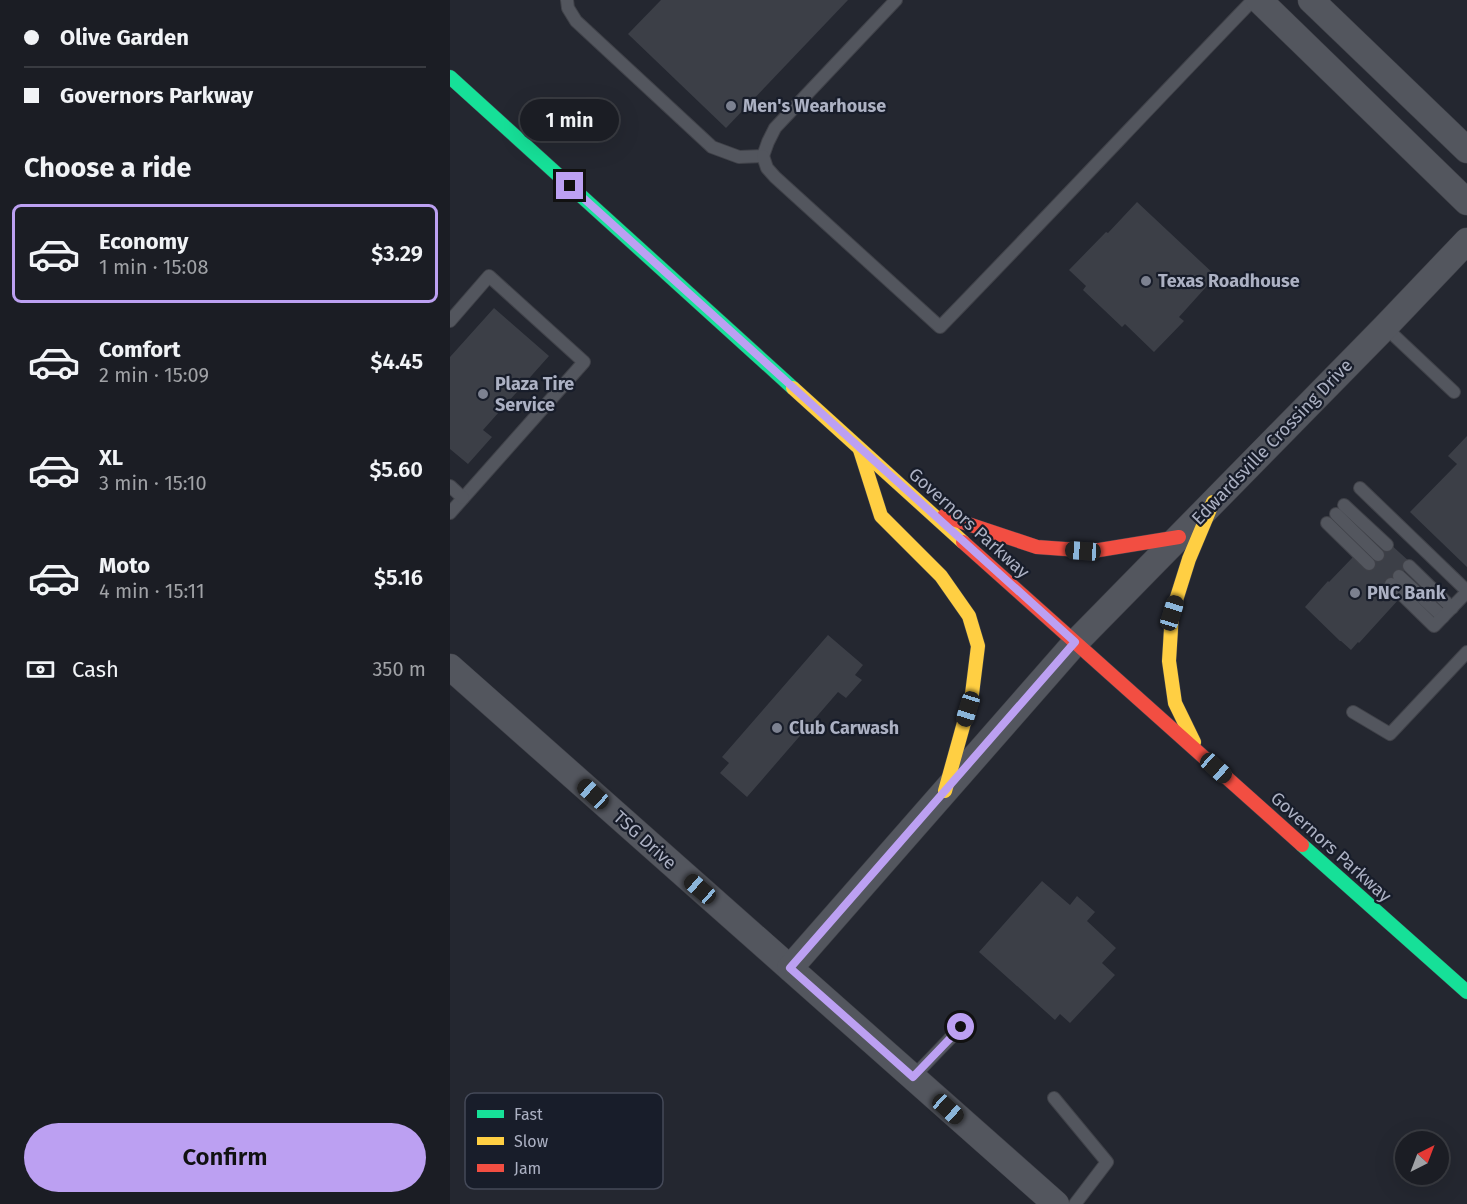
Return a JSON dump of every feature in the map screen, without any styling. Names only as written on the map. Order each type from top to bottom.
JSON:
[{"type":"main road","name":"Governors Parkway","points":[[450,77],[1075,642],[1467,992]]},
{"type":"main road","points":[[860,448],[881,516],[940,576],[969,616],[978,646],[972,694],[945,791]]},
{"type":"main road","points":[[1198,752],[1176,704],[1169,661],[1172,613],[1189,560],[1213,502]]},
{"type":"main road","points":[[931,512],[1037,548],[1094,551],[1179,537]]},
{"type":"street","points":[[1259,0],[1467,202]]},
{"type":"street","points":[[1311,0],[1467,150]]},
{"type":"street","name":"Edwardsville Crossing Drive","points":[[790,968],[1075,642],[1467,241]]},
{"type":"street","name":"TSG Drive","points":[[450,667],[1056,1204]]},
{"type":"lane","points":[[567,0],[568,8],[576,21],[712,147],[739,157],[764,156]]},
{"type":"lane","points":[[896,0],[775,128],[764,156],[767,168],[775,177],[940,327],[1253,0]]},
{"type":"lane","points":[[450,321],[489,276],[584,362],[450,513]]},
{"type":"lane","points":[[1385,327],[1454,392]]},
{"type":"lane","points":[[450,486],[463,498]]},
{"type":"lane","points":[[1360,488],[1467,591],[1438,622],[1395,580]]},
{"type":"lane","points":[[1336,514],[1378,555]]},
{"type":"lane","points":[[1409,566],[1452,608]]},
{"type":"lane","points":[[1353,712],[1390,734],[1467,652]]},
{"type":"lane","points":[[913,1077],[961,1027]]},
{"type":"lane","points":[[1054,1098],[1107,1162],[1075,1204]]},
{"type":"building","points":[[661,0],[848,0],[726,128],[628,34]]},
{"type":"building","name":"Texas Roadhouse","points":[[1137,202],[1216,276],[1179,317],[1184,321],[1154,352],[1125,324],[1122,327],[1083,290],[1086,286],[1069,270]]},
{"type":"building","name":"Plaza Tire Service","points":[[494,308],[549,356],[483,430],[492,437],[468,464],[450,449],[450,357]]},
{"type":"building","points":[[1467,436],[1467,567],[1410,512],[1457,464],[1448,456]]},
{"type":"building","name":"PNC Bank","points":[[1389,543],[1411,563],[1388,588],[1399,599],[1351,650],[1305,607],[1354,556],[1366,567]]},
{"type":"building","name":"Club Carwash","points":[[828,635],[863,665],[855,675],[862,680],[846,698],[838,692],[747,797],[720,773],[729,763],[722,757]]},
{"type":"building","points":[[1042,881],[1070,905],[1077,896],[1095,912],[1087,921],[1116,948],[1102,963],[1115,975],[1070,1023],[1060,1014],[1055,1020],[979,952]]},
{"type":"traffic: fast","points":[[450,77],[793,388]]},
{"type":"traffic: fast","points":[[1302,845],[1467,992]]},
{"type":"traffic: slow","points":[[793,388],[963,542]]},
{"type":"traffic: slow","points":[[860,450],[881,516],[941,576],[969,616],[978,646],[972,694],[945,791]]},
{"type":"traffic: slow","points":[[1194,742],[1175,703],[1169,661],[1172,613],[1189,559],[1213,502]]},
{"type":"traffic: jam","points":[[944,516],[1037,547],[1093,551],[1179,537]]},
{"type":"traffic: jam","points":[[963,542],[1302,845]]},
{"type":"place","name":"Men's Wearhouse","points":[[731,106]]},
{"type":"place","name":"Texas Roadhouse","points":[[1146,281]]},
{"type":"place","name":"Plaza Tire Service","points":[[483,394]]},
{"type":"place","name":"PNC Bank","points":[[1355,593]]},
{"type":"place","name":"Club Carwash","points":[[777,728]]},
{"type":"route","points":[[570,186],[1075,642],[790,968],[913,1077],[961,1027]]}]
